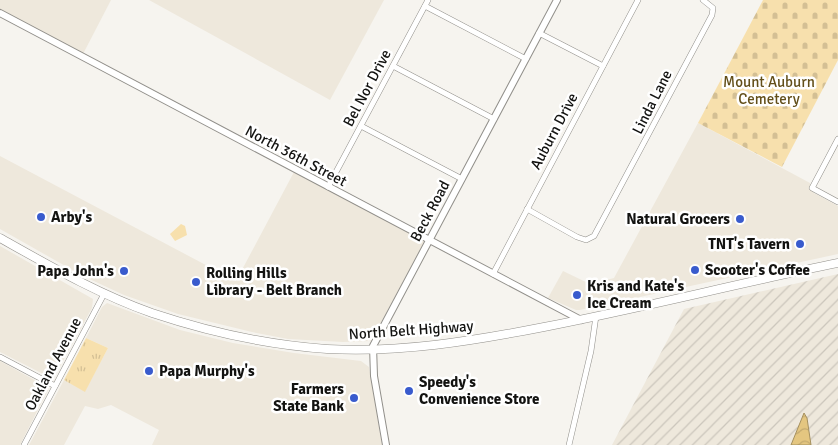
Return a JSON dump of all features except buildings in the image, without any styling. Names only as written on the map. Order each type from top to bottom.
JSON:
[{"type":"main road","name":"North Belt Highway","points":[[0,238],[70,279],[151,313],[233,336],[292,345],[373,349],[464,342],[581,320],[838,263]]},
{"type":"street","name":"Bel Nor Drive","points":[[328,187],[428,0]]},
{"type":"street","name":"Beck Road","points":[[386,445],[374,376],[373,349],[557,0]]},
{"type":"street","name":"Auburn Drive","points":[[493,274],[638,0]]},
{"type":"street","name":"Linda Lane","points":[[527,210],[586,240],[594,236],[712,15],[713,8],[706,1]]},
{"type":"street","points":[[424,6],[526,58]]},
{"type":"street","name":"North 36th Street","points":[[0,13],[581,320]]},
{"type":"street","points":[[539,33],[603,66]]},
{"type":"street","points":[[393,66],[494,118]]},
{"type":"street","points":[[361,126],[462,179]]},
{"type":"street","points":[[838,139],[812,188],[838,202]]},
{"type":"street","name":"Oakland Avenue","points":[[24,445],[104,294]]},
{"type":"street","points":[[569,445],[592,351],[596,316]]},
{"type":"street","points":[[0,357],[56,386]]},
{"type":"shaded area","points":[[0,0],[111,0],[83,54],[0,10]]},
{"type":"shaded area","points":[[149,0],[384,0],[330,100]]},
{"type":"shaded area","points":[[698,123],[810,183],[814,193],[838,206],[838,254],[580,310],[548,298],[563,271],[590,284],[614,278]]},
{"type":"shaded area","points":[[0,156],[236,281],[294,172],[422,238],[424,243],[371,341],[343,342],[288,339],[252,332],[178,314],[124,295],[83,276],[0,229]]},
{"type":"shaded area","points":[[0,246],[93,299],[92,308],[53,379],[0,352]]},
{"type":"shaded area","points":[[838,274],[838,445],[612,445],[684,309]]},
{"type":"shaded area","points":[[107,303],[180,330],[233,343],[361,361],[369,367],[382,445],[152,445],[159,430],[111,405],[98,409],[85,406],[64,445],[29,445],[64,380],[85,391],[108,348],[86,338],[102,307]]},
{"type":"shaded area","points":[[0,361],[49,388],[20,445],[0,445]]},
{"type":"green space","name":"Mount Auburn Cemetery","points":[[763,0],[838,0],[838,60],[782,167],[698,123]]},
{"type":"green space","points":[[181,224],[185,226],[187,235],[175,241],[170,234]]},
{"type":"green space","points":[[86,338],[108,348],[85,392],[64,380]]},
{"type":"water","points":[[804,413],[807,418],[811,445],[791,445]]},
{"type":"place","name":"Arby's","points":[[41,217]]},
{"type":"place","name":"Natural Grocers","points":[[740,219]]},
{"type":"place","name":"TNT's Tavern","points":[[800,244]]},
{"type":"place","name":"Scooter's Coffee","points":[[695,270]]},
{"type":"place","name":"Papa John's","points":[[124,271]]},
{"type":"place","name":"Rolling Hills Library - Belt Branch","points":[[196,282]]},
{"type":"place","name":"Kris and Kate's Ice Cream","points":[[577,295]]},
{"type":"place","name":"Papa Murphy's","points":[[149,371]]},
{"type":"place","name":"Speedy's Convenience Store","points":[[409,391]]},
{"type":"place","name":"Farmers State Bank","points":[[354,398]]}]
